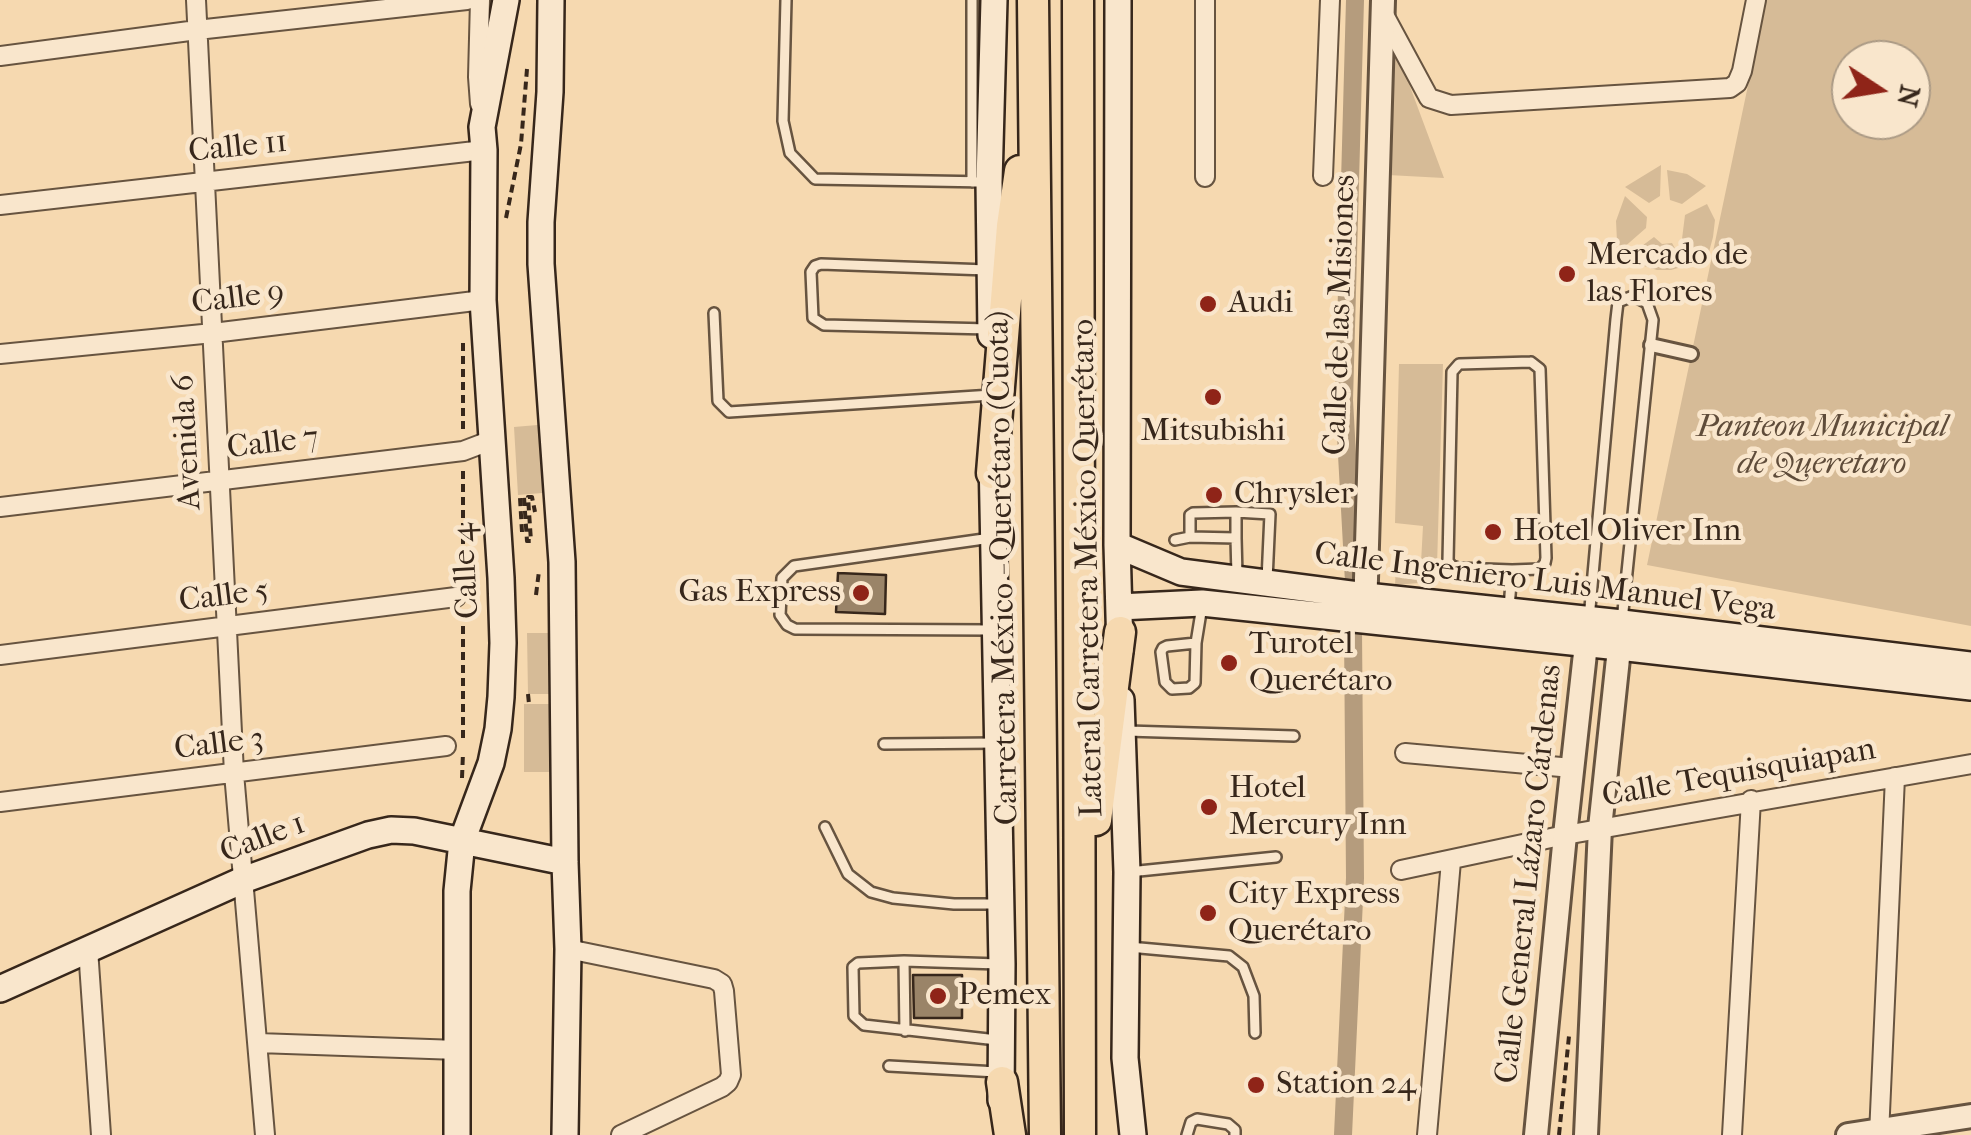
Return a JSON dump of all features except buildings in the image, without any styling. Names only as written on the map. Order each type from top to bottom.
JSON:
[{"type":"highway","name":"Carretera México - Querétaro (Cuota)","points":[[1033,0],[1045,1135]]},
{"type":"highway","points":[[1078,0],[1080,1135]]},
{"type":"highway","points":[[992,473],[1012,226],[1033,79]]},
{"type":"highway","points":[[1081,942],[1120,619]]},
{"type":"highway","points":[[1080,1006],[1100,1135]]},
{"type":"highway","points":[[1002,1077],[1010,1135]]},
{"type":"main road","name":"Calle 4","points":[[457,1135],[456,891],[462,840],[491,763],[501,697],[501,578],[483,300],[483,138],[506,0]]},
{"type":"main road","points":[[551,0],[541,264],[562,562],[568,949],[564,1135]]},
{"type":"main road","points":[[994,0],[981,111],[981,182],[990,270],[1002,964],[1000,1135]]},
{"type":"main road","name":"Lateral Carretera México Querétaro","points":[[1118,0],[1117,545],[1127,872],[1125,1058],[1133,1135]]},
{"type":"main road","name":"Calle Ingeniero Luis Manuel Vega","points":[[1117,545],[1181,572],[1509,611],[1588,632]]},
{"type":"main road","name":"Calle Ingeniero Luis Manuel Vega","points":[[1120,619],[1202,603],[1365,622],[1588,632],[1971,666]]},
{"type":"main road","name":"Calle Ingeniero Luis Manuel Vega","points":[[1621,635],[1971,687]]},
{"type":"main road","name":"Calle 1","points":[[0,989],[243,880],[368,835],[414,830],[564,862]]},
{"type":"street","name":"Avenida 6","points":[[196,0],[225,627],[265,1135]]},
{"type":"street","points":[[0,56],[468,0]]},
{"type":"street","points":[[480,0],[478,78],[483,138]]},
{"type":"street","points":[[1205,0],[1205,177]]},
{"type":"street","points":[[1323,176],[1330,0]]},
{"type":"street","name":"Calle de las Misiones","points":[[1382,5],[1429,98],[1452,105],[1730,88],[1742,72],[1756,0]]},
{"type":"street","name":"Calle de las Misiones","points":[[1365,622],[1382,5]]},
{"type":"street","name":"Calle 11","points":[[0,205],[204,182],[483,138]]},
{"type":"street","name":"Calle 9","points":[[0,354],[483,300]]},
{"type":"street","points":[[1651,344],[1691,354]]},
{"type":"street","name":"Calle 7","points":[[0,507],[463,450],[492,440]]},
{"type":"street","name":"Calle 5","points":[[0,654],[459,599]]},
{"type":"street","name":"Calle General Lázaro Cárdenas","points":[[1536,1135],[1588,632]]},
{"type":"street","name":"Calle General Lázaro Cárdenas","points":[[1586,1135],[1600,828],[1621,635]]},
{"type":"street","name":"Calle 3","points":[[0,802],[446,746]]},
{"type":"street","points":[[1406,753],[1572,768]]},
{"type":"street","name":"Calle Tequisquiapan","points":[[1400,870],[1600,828],[1971,764]]},
{"type":"street","points":[[1879,1132],[1895,776]]},
{"type":"street","points":[[1732,1135],[1751,800]]},
{"type":"street","points":[[1427,1135],[1451,861]]},
{"type":"street","points":[[88,949],[101,1135]]},
{"type":"street","points":[[568,949],[714,979],[724,991],[728,1082],[621,1135]]},
{"type":"street","points":[[258,1042],[458,1050]]},
{"type":"street","points":[[1848,1135],[1971,1116]]},
{"type":"lane","points":[[786,0],[783,121],[790,153],[815,178],[981,182]]},
{"type":"lane","points":[[972,0],[981,111]]},
{"type":"lane","points":[[990,270],[822,264],[814,266],[812,272],[813,318],[824,325],[991,329]]},
{"type":"lane","points":[[1588,632],[1618,302],[1633,296],[1647,303],[1653,320],[1621,635]]},
{"type":"lane","points":[[714,313],[718,401],[729,412],[992,395]]},
{"type":"lane","points":[[1532,362],[1540,369],[1546,558],[1540,569],[1512,570],[1458,568],[1448,560],[1452,372],[1459,364],[1532,362]]},
{"type":"lane","points":[[1190,537],[1192,512],[1267,512],[1271,516],[1267,583]]},
{"type":"lane","points":[[1236,512],[1237,579]]},
{"type":"lane","points":[[994,538],[794,566],[782,578],[780,615],[786,625],[795,629],[995,630]]},
{"type":"lane","points":[[1174,540],[1236,538]]},
{"type":"lane","points":[[1509,611],[1512,570]]},
{"type":"lane","points":[[1196,643],[1163,648],[1165,682],[1172,689],[1189,688],[1194,683],[1202,603]]},
{"type":"lane","points":[[1122,731],[1294,736]]},
{"type":"lane","points":[[884,744],[997,743]]},
{"type":"lane","points":[[825,827],[848,874],[870,892],[954,904],[999,904]]},
{"type":"lane","points":[[1127,872],[1276,857]]},
{"type":"lane","points":[[1126,946],[1229,956],[1243,967],[1254,996],[1256,1033]]},
{"type":"lane","points":[[1002,964],[904,961],[858,963],[853,967],[854,1016],[864,1026],[1002,1040]]},
{"type":"lane","points":[[904,961],[905,1031]]},
{"type":"lane","points":[[890,1066],[1002,1077]]},
{"type":"lane","points":[[1187,1135],[1190,1122],[1197,1120],[1228,1124],[1235,1135]]},
{"type":"path","points":[[505,230],[521,144],[528,54]]},
{"type":"path","points":[[521,144],[548,140]]},
{"type":"path","points":[[462,790],[459,599],[455,584],[463,582],[463,339]]},
{"type":"path","points":[[522,532],[520,498],[524,497],[526,542],[530,541],[528,498],[532,497],[536,512]]},
{"type":"path","points":[[536,594],[541,556]]},
{"type":"path","points":[[528,694],[529,704]]},
{"type":"path","points":[[1560,1135],[1569,1036]]},
{"type":"green space","name":"Panteon Municipal de Queretaro","points":[[1766,0],[1971,0],[1971,626],[1647,565]]},
{"type":"green space","points":[[1389,57],[1399,57],[1444,178],[1388,175]]},
{"type":"green space","points":[[1661,165],[1660,196],[1649,203],[1625,187]]},
{"type":"green space","points":[[1667,170],[1687,174],[1706,186],[1682,204],[1670,200]]},
{"type":"green space","points":[[1625,196],[1647,217],[1646,228],[1622,249],[1617,241],[1616,221]]},
{"type":"green space","points":[[1707,204],[1715,220],[1713,237],[1709,252],[1695,259],[1682,239],[1685,215]]},
{"type":"green space","points":[[1654,237],[1662,244],[1672,243],[1685,266],[1657,270],[1627,257]]},
{"type":"green space","points":[[1399,364],[1443,364],[1437,566],[1443,581],[1395,585],[1396,567],[1421,563],[1423,526],[1395,523]]},
{"type":"green space","points":[[549,424],[554,492],[518,495],[514,427]]},
{"type":"green space","points":[[527,633],[553,633],[554,694],[528,694]]},
{"type":"green space","points":[[524,704],[554,704],[554,772],[524,772]]},
{"type":"waterway","points":[[1354,582],[1344,400],[1355,0]]},
{"type":"waterway","points":[[1343,1135],[1355,878],[1353,630]]},
{"type":"place","name":"Mercado de las Flores","points":[[1567,274]]},
{"type":"place","name":"Audi","points":[[1208,304]]},
{"type":"place","name":"Mitsubishi","points":[[1213,397]]},
{"type":"place","name":"Chrysler","points":[[1214,495]]},
{"type":"place","name":"Hotel Oliver Inn","points":[[1493,532]]},
{"type":"place","name":"Gas Express","points":[[861,593]]},
{"type":"place","name":"Turotel Querétaro","points":[[1229,663]]},
{"type":"place","name":"Hotel Mercury Inn","points":[[1209,807]]},
{"type":"place","name":"City Express Querétaro","points":[[1208,913]]},
{"type":"place","name":"Pemex","points":[[938,996]]},
{"type":"place","name":"Station 24","points":[[1256,1085]]}]
